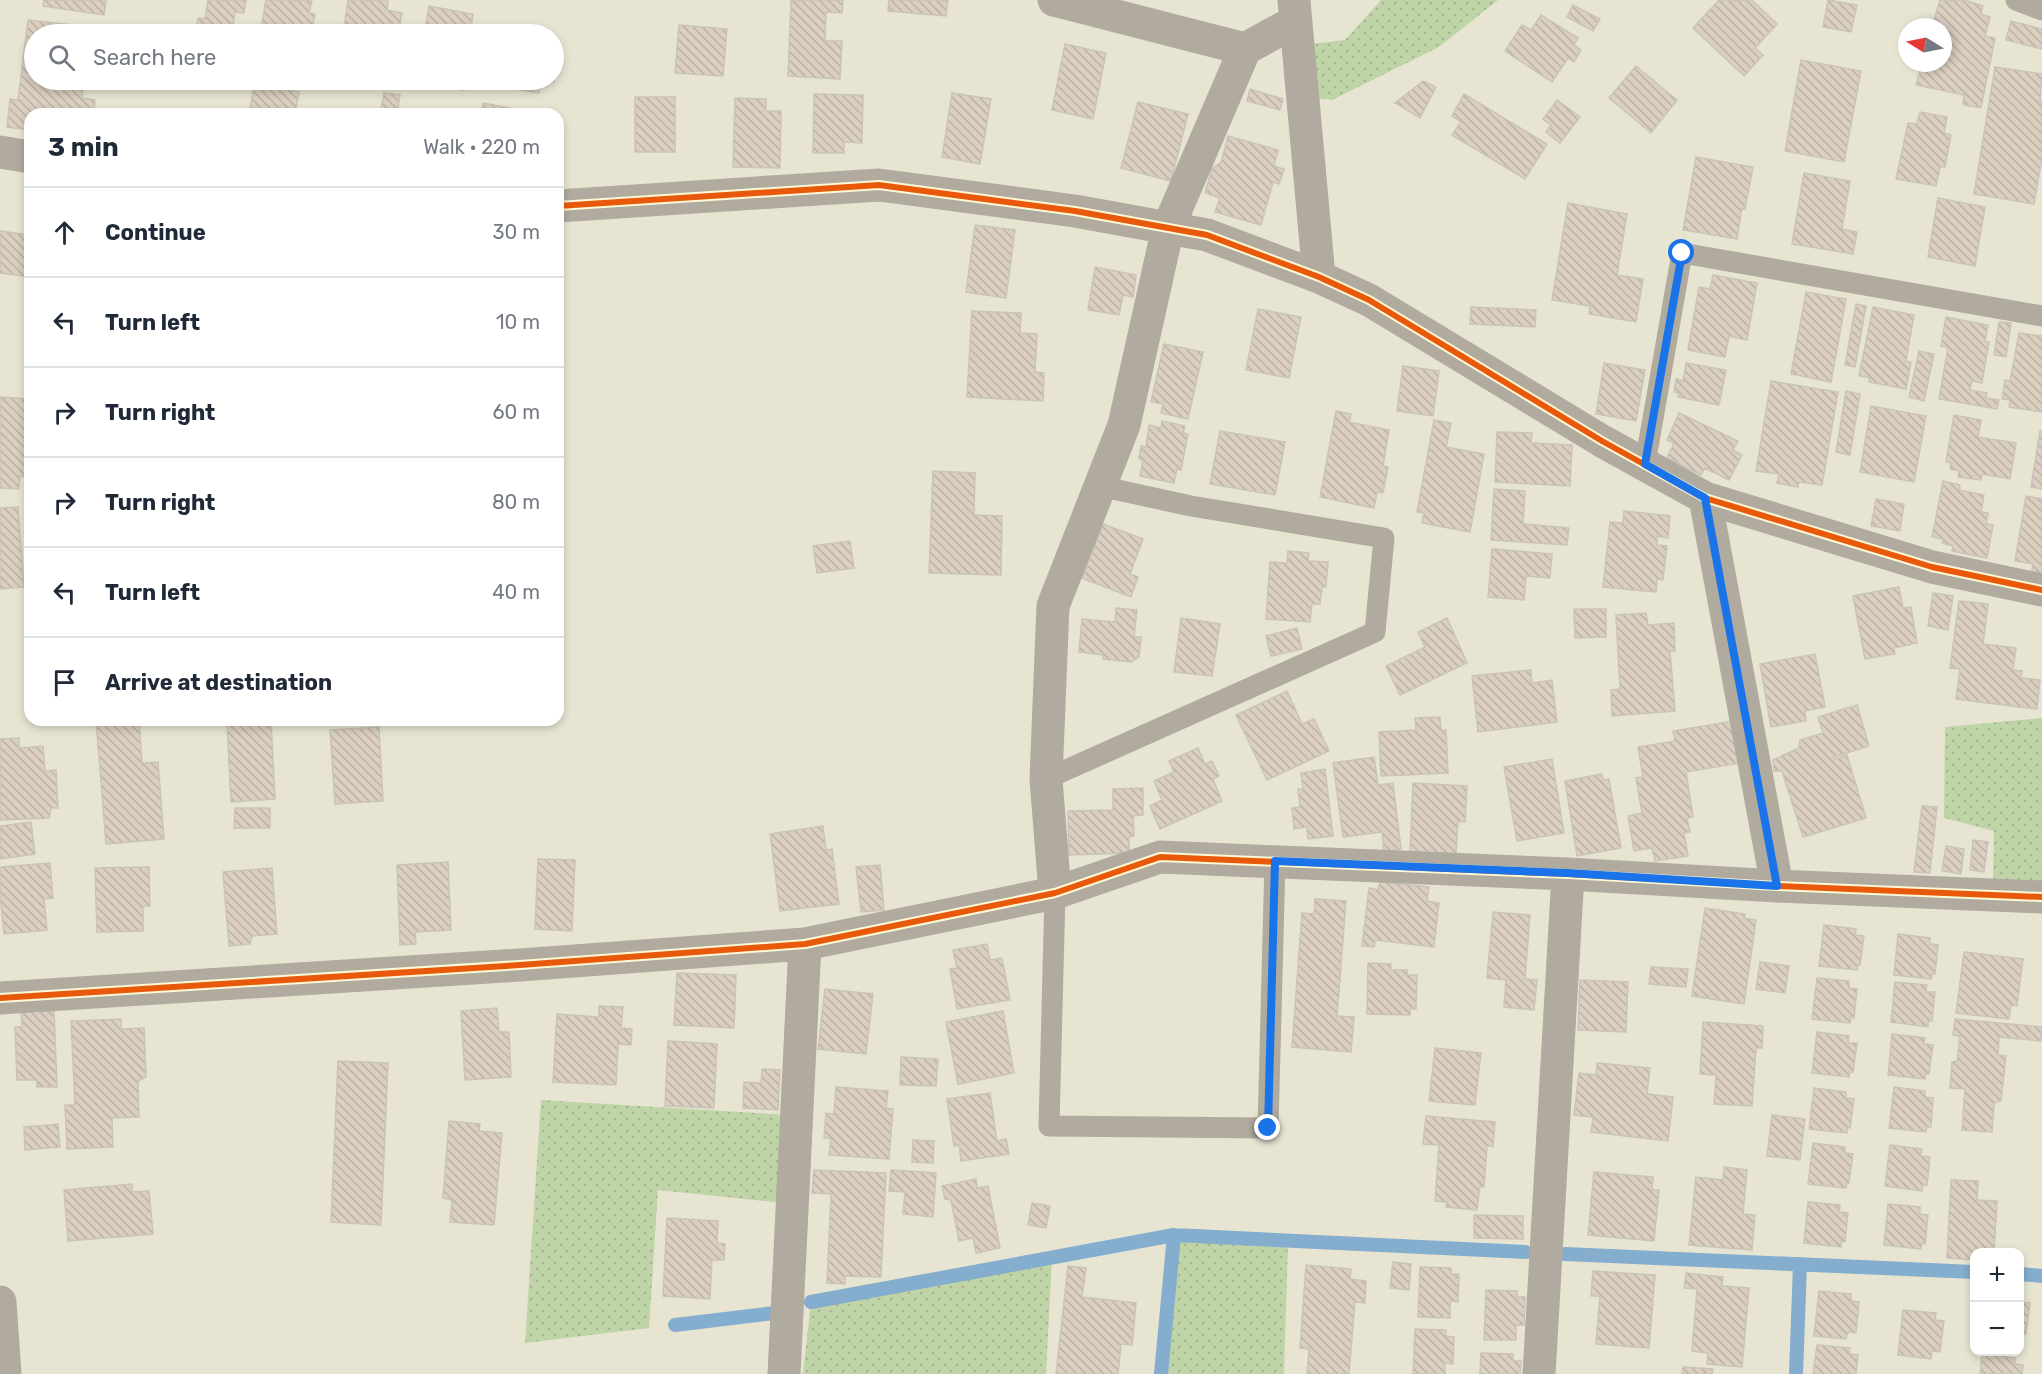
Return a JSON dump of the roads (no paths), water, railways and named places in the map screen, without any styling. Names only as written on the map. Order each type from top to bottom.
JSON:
[{"type":"street","points":[[1054,0],[1245,49]]},
{"type":"street","points":[[1055,893],[1046,779],[1053,606],[1124,424],[1168,228],[1245,49],[1295,11]]},
{"type":"street","points":[[1295,11],[1319,277]]},
{"type":"street","points":[[0,152],[24,156]]},
{"type":"street","points":[[564,206],[879,185],[1075,212],[1207,235],[1319,277],[1369,300],[1602,441],[1705,498],[1932,567],[2042,590]]},
{"type":"street","points":[[1705,498],[1777,886]]},
{"type":"street","points":[[0,998],[520,965],[805,944],[1055,893],[1160,857],[1568,873],[1777,886],[2042,897]]},
{"type":"street","points":[[1539,1374],[1568,873]]},
{"type":"street","points":[[784,1374],[805,944]]},
{"type":"street","points":[[0,1302],[5,1374]]},
{"type":"lane","points":[[2016,0],[2042,10]]},
{"type":"lane","points":[[1645,464],[1682,253],[2042,316]]},
{"type":"lane","points":[[1046,779],[1375,632],[1384,538],[1191,506],[1099,486]]},
{"type":"lane","points":[[1055,893],[1049,1126],[1268,1128],[1275,861]]},
{"type":"waterway","points":[[811,1302],[1174,1235],[1526,1252]]},
{"type":"waterway","points":[[1161,1374],[1174,1235]]},
{"type":"waterway","points":[[1565,1254],[1970,1272]]},
{"type":"waterway","points":[[1796,1374],[1800,1264]]},
{"type":"waterway","points":[[2024,1274],[2042,1276]]},
{"type":"waterway","points":[[675,1325],[774,1313]]}]
